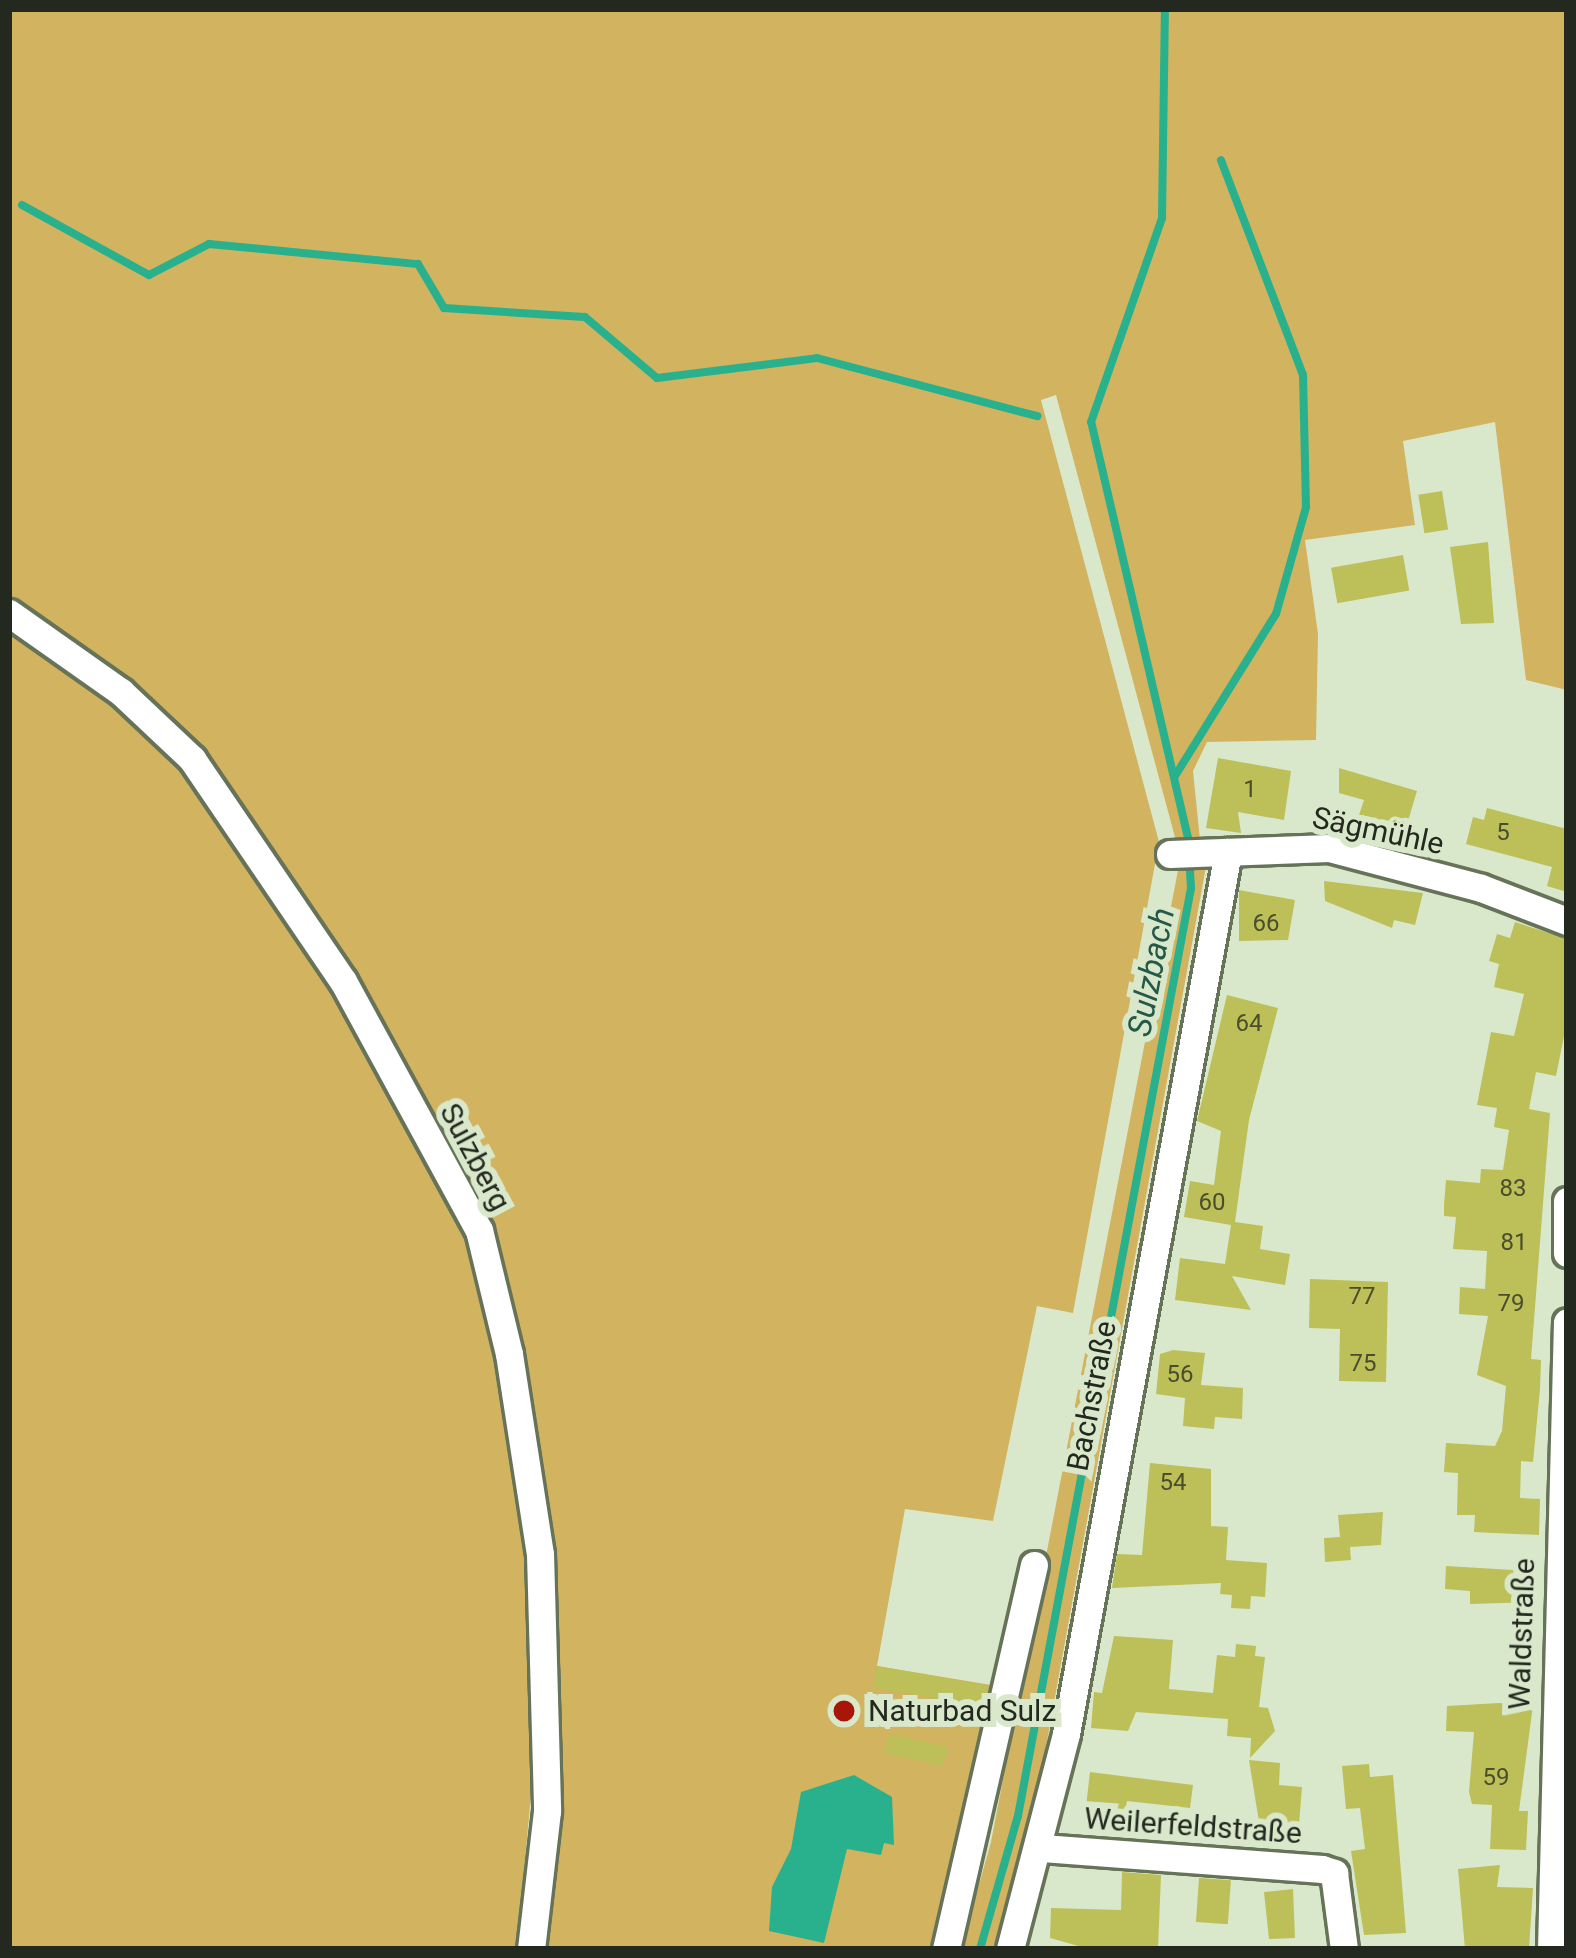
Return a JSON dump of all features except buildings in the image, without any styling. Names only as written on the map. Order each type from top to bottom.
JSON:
[{"type":"street","name":"Sulzberg","points":[[9,613],[121,692],[192,759],[343,981],[478,1230],[509,1354],[540,1554],[547,1811],[531,1949]]},
{"type":"street","name":"Sägmühle","points":[[1197,851],[1329,848],[1481,888],[1567,921]]},
{"type":"street","name":"Bachstraße","points":[[1010,1949],[1042,1848],[1197,851]]},
{"type":"street","points":[[1567,1201],[1567,1253]]},
{"type":"street","name":"Waldstraße","points":[[1550,1949],[1558,1843],[1567,1322]]},
{"type":"street","points":[[946,1949],[1034,1565]]},
{"type":"street","name":"Weilerfeldstraße","points":[[1042,1848],[1334,1873],[1344,1949]]},
{"type":"shaded area","points":[[9,9],[1567,9],[1567,690],[1526,680],[1495,422],[1403,441],[1415,525],[1305,540],[1318,634],[1316,740],[1207,742],[1193,771],[1200,840],[1176,841],[1056,395],[1041,400],[1159,842],[1073,1313],[1037,1306],[993,1521],[905,1509],[877,1666],[991,1685],[931,1949],[543,1949],[557,1812],[557,1656],[544,1523],[494,1259],[452,1151],[415,1079],[228,798],[126,685],[9,599]]},
{"type":"shaded area","points":[[9,625],[165,748],[397,1090],[434,1160],[475,1266],[496,1355],[524,1526],[536,1739],[517,1949],[9,1949]]},
{"type":"shaded area","points":[[1207,861],[1029,1840],[997,1949],[961,1949],[991,1842],[1179,865]]},
{"type":"shaded area","points":[[854,1775],[892,1797],[894,1845],[884,1843],[881,1855],[847,1849],[824,1943],[769,1931],[772,1887],[791,1849],[801,1792]]},
{"type":"waterway","name":"Sulzbach","points":[[980,1949],[1018,1816],[1191,888],[1188,838],[1091,422],[1162,218],[1165,9]]},
{"type":"waterway","points":[[1175,776],[1276,614],[1306,507],[1303,375],[1221,160]]},
{"type":"waterway","points":[[22,205],[149,275],[209,244],[418,264],[444,308],[585,317],[657,378],[817,358],[1037,416]]},
{"type":"place","name":"Naturbad Sulz","points":[[844,1711]]}]
